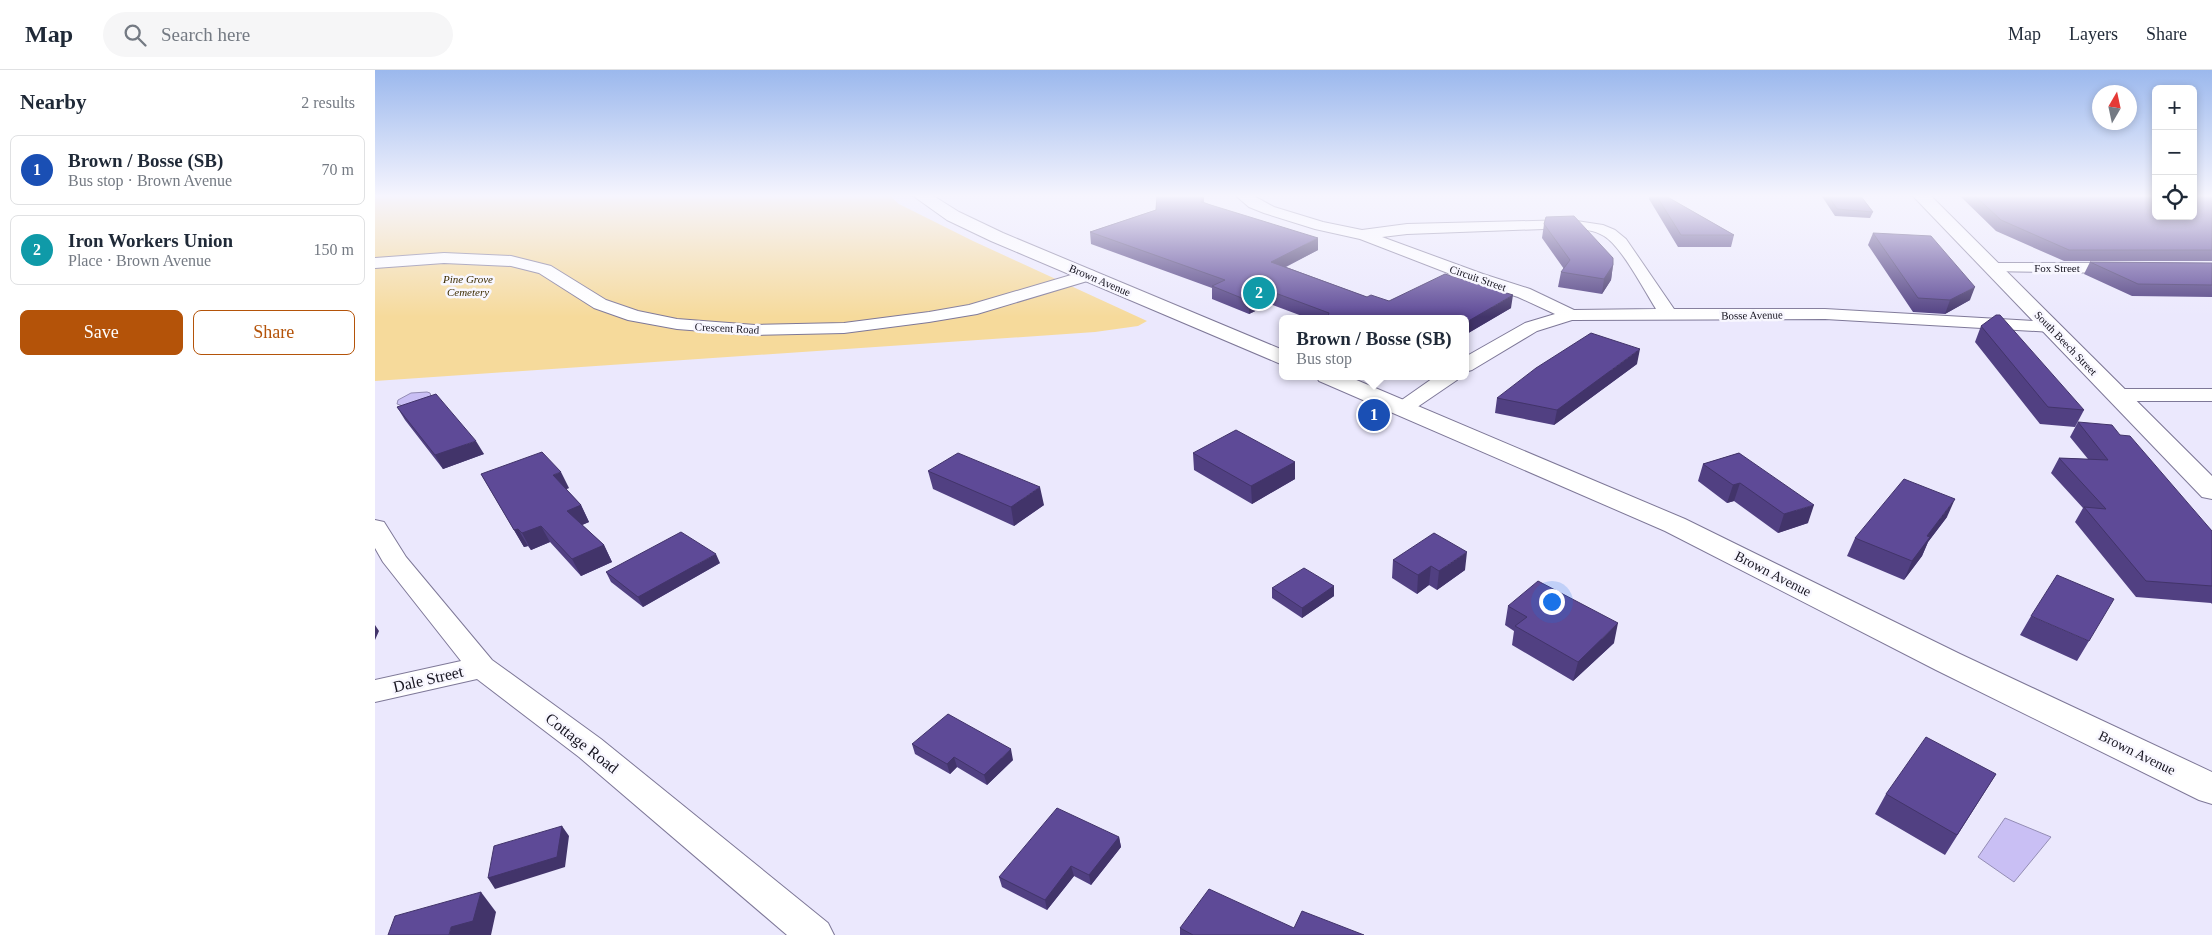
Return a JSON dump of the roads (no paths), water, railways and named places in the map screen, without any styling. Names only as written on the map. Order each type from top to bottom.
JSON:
[{"type":"main road","name":"Brown Avenue","points":[[997,235],[1279,356]]},
{"type":"main road","name":"South Beech Street","points":[[1960,235],[2212,491]]},
{"type":"main road","name":"Brown Avenue","points":[[1336,380],[1675,525],[1948,662],[2212,789]]},
{"type":"street","name":"Circuit Street","points":[[1365,235],[1477,278],[1524,293],[1571,315]]},
{"type":"street","points":[[1614,235],[1621,242],[1669,316]]},
{"type":"street","name":"Crescent Road","points":[[375,263],[444,258],[511,261],[545,269],[600,304],[634,316],[677,324],[755,330],[844,328],[929,317],[971,310],[1087,275]]},
{"type":"street","name":"Fox Street","points":[[1992,268],[2132,268]]},
{"type":"street","name":"Bosse Avenue","points":[[1469,363],[1531,327],[1571,315],[1825,314],[2051,327]]},
{"type":"street","points":[[1403,408],[1445,380]]},
{"type":"street","points":[[2117,395],[2212,395]]},
{"type":"street","name":"Cottage Road","points":[[375,527],[396,562],[482,667],[590,748],[815,935]]},
{"type":"street","name":"Dale Street","points":[[375,691],[482,667]]},
{"type":"place","name":"Iron Workers Union","points":[[1259,293]]},
{"type":"place","name":"Brown / Bosse (SB)","points":[[1374,415]]},
{"type":"park label","name":"Pine Grove Cemetery","points":[[468,285]]}]
